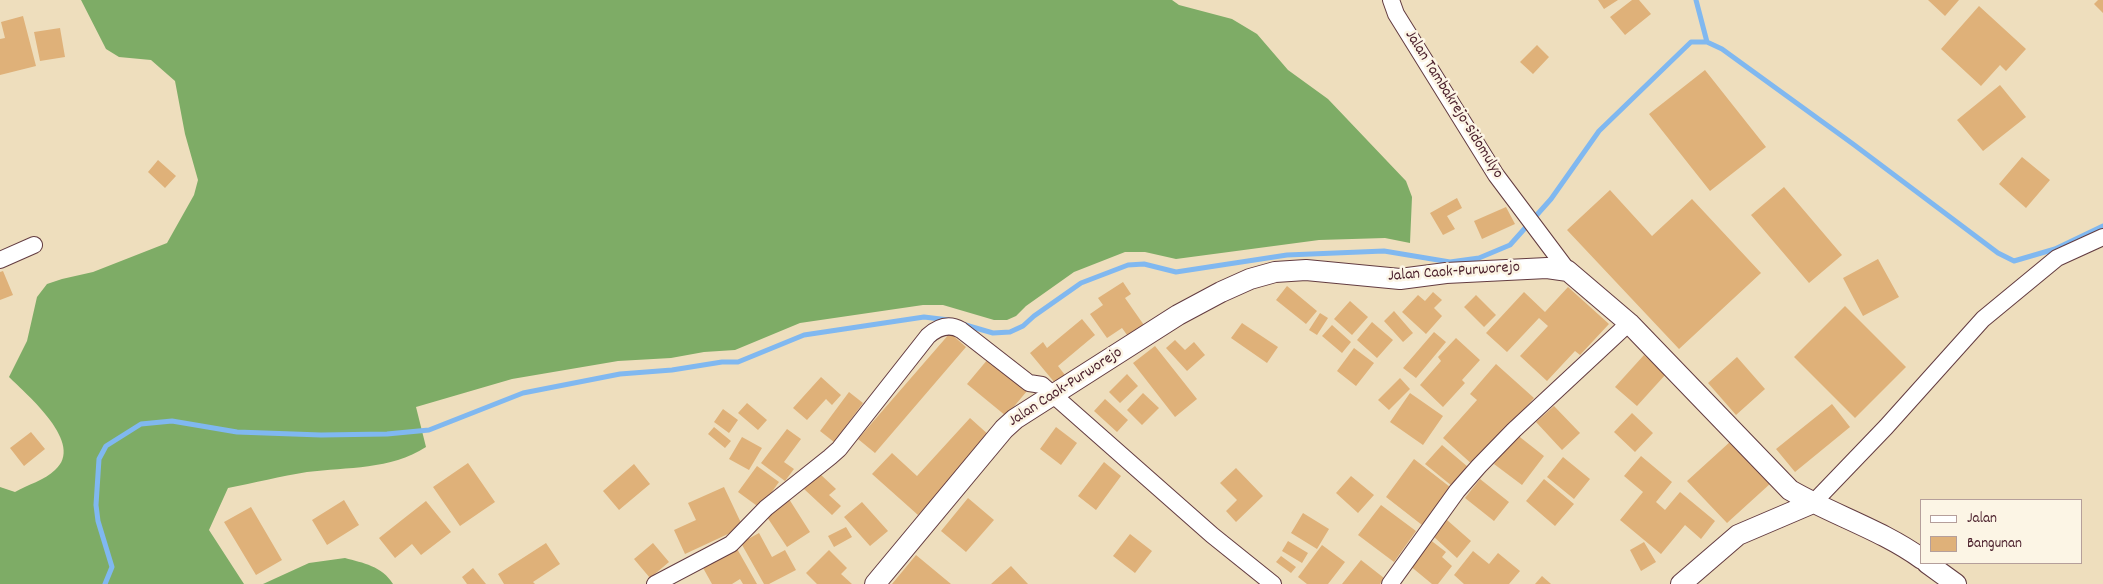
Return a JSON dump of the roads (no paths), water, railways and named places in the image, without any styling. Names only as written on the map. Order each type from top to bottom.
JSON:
[{"type":"street","name":"Jalan Tambakrejo-Sidomulyo","points":[[1391,0],[1396,14],[1496,175],[1546,239],[1568,271]]},
{"type":"street","points":[[1681,584],[1738,535],[1812,503],[1886,427],[1983,319],[2057,258],[2103,237]]},
{"type":"street","points":[[0,260],[34,245]]},
{"type":"street","name":"Jalan Caok-Purworejo","points":[[875,584],[1004,429],[1034,407],[1178,315],[1228,289],[1275,272],[1306,270],[1400,279],[1490,270],[1547,268],[1568,271]]},
{"type":"street","points":[[1568,271],[1629,323],[1790,490],[1812,503],[1905,547],[1920,558]]},
{"type":"street","points":[[1390,584],[1457,491],[1479,466],[1514,430],[1629,323]]},
{"type":"street","points":[[655,584],[731,544],[766,508],[839,449],[934,331],[950,326],[961,330],[1029,383],[1042,385],[1212,535],[1273,584]]},
{"type":"street","points":[[1928,564],[1956,584]]},
{"type":"waterway","points":[[1696,0],[1707,42]]},
{"type":"waterway","points":[[962,324],[993,333],[1010,332],[1023,326],[1081,283],[1128,265],[1144,264],[1176,272],[1287,255],[1384,251],[1450,262],[1479,258],[1510,245],[1551,199],[1599,131],[1691,42],[1707,42],[1722,49],[1998,253],[2014,261],[2055,249],[2103,226]]},
{"type":"waterway","points":[[105,584],[112,567],[98,521],[96,505],[99,459],[106,446],[141,424],[172,421],[237,432],[321,435],[387,434],[429,430],[523,393],[620,374],[672,370],[722,362],[738,362],[804,335],[924,317],[949,320]]}]
